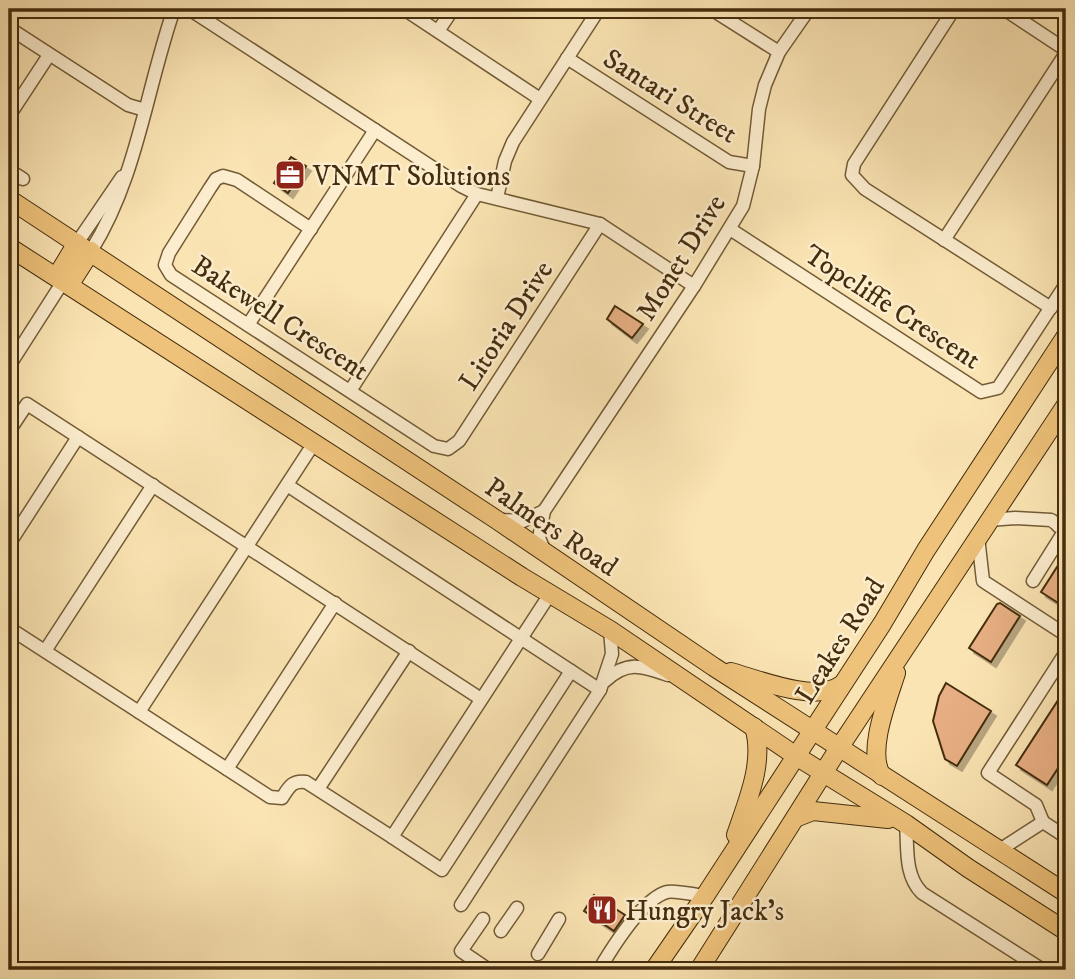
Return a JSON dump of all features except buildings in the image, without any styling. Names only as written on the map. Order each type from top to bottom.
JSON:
[{"type":"highway","name":"Palmers Road","points":[[9,199],[498,520],[714,667],[1066,894]]},
{"type":"highway","name":"Palmers Road","points":[[9,247],[610,631],[823,774],[902,822],[1066,931]]},
{"type":"highway","points":[[64,280],[84,247]]},
{"type":"highway","name":"Leakes Road","points":[[654,970],[705,896],[1066,337]]},
{"type":"highway","name":"Leakes Road","points":[[699,970],[839,748],[1066,405]]},
{"type":"highway","points":[[882,776],[876,764],[876,750],[884,710],[902,653]]},
{"type":"highway","points":[[714,667],[776,685],[815,692],[830,691],[842,685]]},
{"type":"highway","points":[[729,859],[757,758],[754,727]]},
{"type":"highway","points":[[795,818],[813,811],[902,822]]},
{"type":"street","points":[[9,21],[16,9]]},
{"type":"street","points":[[84,247],[119,198],[174,9]]},
{"type":"street","points":[[189,9],[461,186],[477,194],[600,224],[694,286]]},
{"type":"street","points":[[404,9],[540,99]]},
{"type":"street","points":[[438,31],[453,9]]},
{"type":"street","points":[[497,198],[505,161],[513,142],[598,9]]},
{"type":"street","points":[[711,9],[779,52]]},
{"type":"street","name":"Monet Drive","points":[[551,558],[542,550],[539,538],[544,511],[694,286],[743,206],[753,166],[759,109],[765,85],[779,52],[809,9]]},
{"type":"street","points":[[954,9],[853,164],[852,175],[865,189],[1051,308]]},
{"type":"street","points":[[944,240],[1066,51],[1004,9]]},
{"type":"street","points":[[9,28],[128,105],[145,110]]},
{"type":"street","points":[[9,116],[49,55]]},
{"type":"street","name":"Santari Street","points":[[567,58],[730,162],[753,166]]},
{"type":"street","points":[[248,325],[375,130]]},
{"type":"street","points":[[9,170],[23,179]]},
{"type":"street","name":"Bakewell Crescent","points":[[311,229],[230,177],[223,176],[216,179],[210,188],[169,253],[165,265],[171,275],[434,446],[448,450]]},
{"type":"street","points":[[350,391],[477,194]]},
{"type":"street","name":"Litoria Drive","points":[[448,450],[458,441],[600,224]]},
{"type":"street","name":"Topcliffe Crescent","points":[[730,229],[981,392],[998,387],[1066,284]]},
{"type":"street","points":[[9,366],[64,280]]},
{"type":"street","points":[[9,431],[27,404],[481,699]]},
{"type":"street","points":[[9,544],[78,437]]},
{"type":"street","points":[[139,712],[314,443]]},
{"type":"street","points":[[45,651],[153,485]]},
{"type":"street","points":[[286,485],[571,671],[602,685]]},
{"type":"street","points":[[498,520],[523,521],[544,511]]},
{"type":"street","points":[[1032,581],[1063,529],[1066,513]]},
{"type":"street","points":[[989,520],[1051,520],[1063,529]]},
{"type":"street","points":[[978,537],[983,581],[1066,635]]},
{"type":"street","points":[[392,837],[550,594]]},
{"type":"street","points":[[227,769],[335,603]]},
{"type":"street","points":[[9,628],[270,797],[282,799],[291,784],[297,781],[306,782],[442,870],[571,671]]},
{"type":"street","points":[[602,685],[612,654],[610,631]]},
{"type":"street","points":[[318,789],[409,651]]},
{"type":"street","points":[[1066,652],[988,773],[1035,805],[1042,822],[1066,837]]},
{"type":"street","points":[[461,905],[602,685],[618,670],[639,666],[683,680]]},
{"type":"street","points":[[902,822],[910,877],[915,887],[1042,970]]},
{"type":"street","points":[[998,851],[1042,822]]},
{"type":"street","points":[[599,970],[640,909],[656,897],[670,891],[705,896]]},
{"type":"street","points":[[501,932],[517,908]]},
{"type":"street","points":[[483,919],[461,951],[489,970]]},
{"type":"street","points":[[538,954],[559,919]]},
{"type":"place","name":"VNMT Solutions","points":[[290,175]]},
{"type":"place","name":"Hungry Jack's","points":[[602,910]]}]
